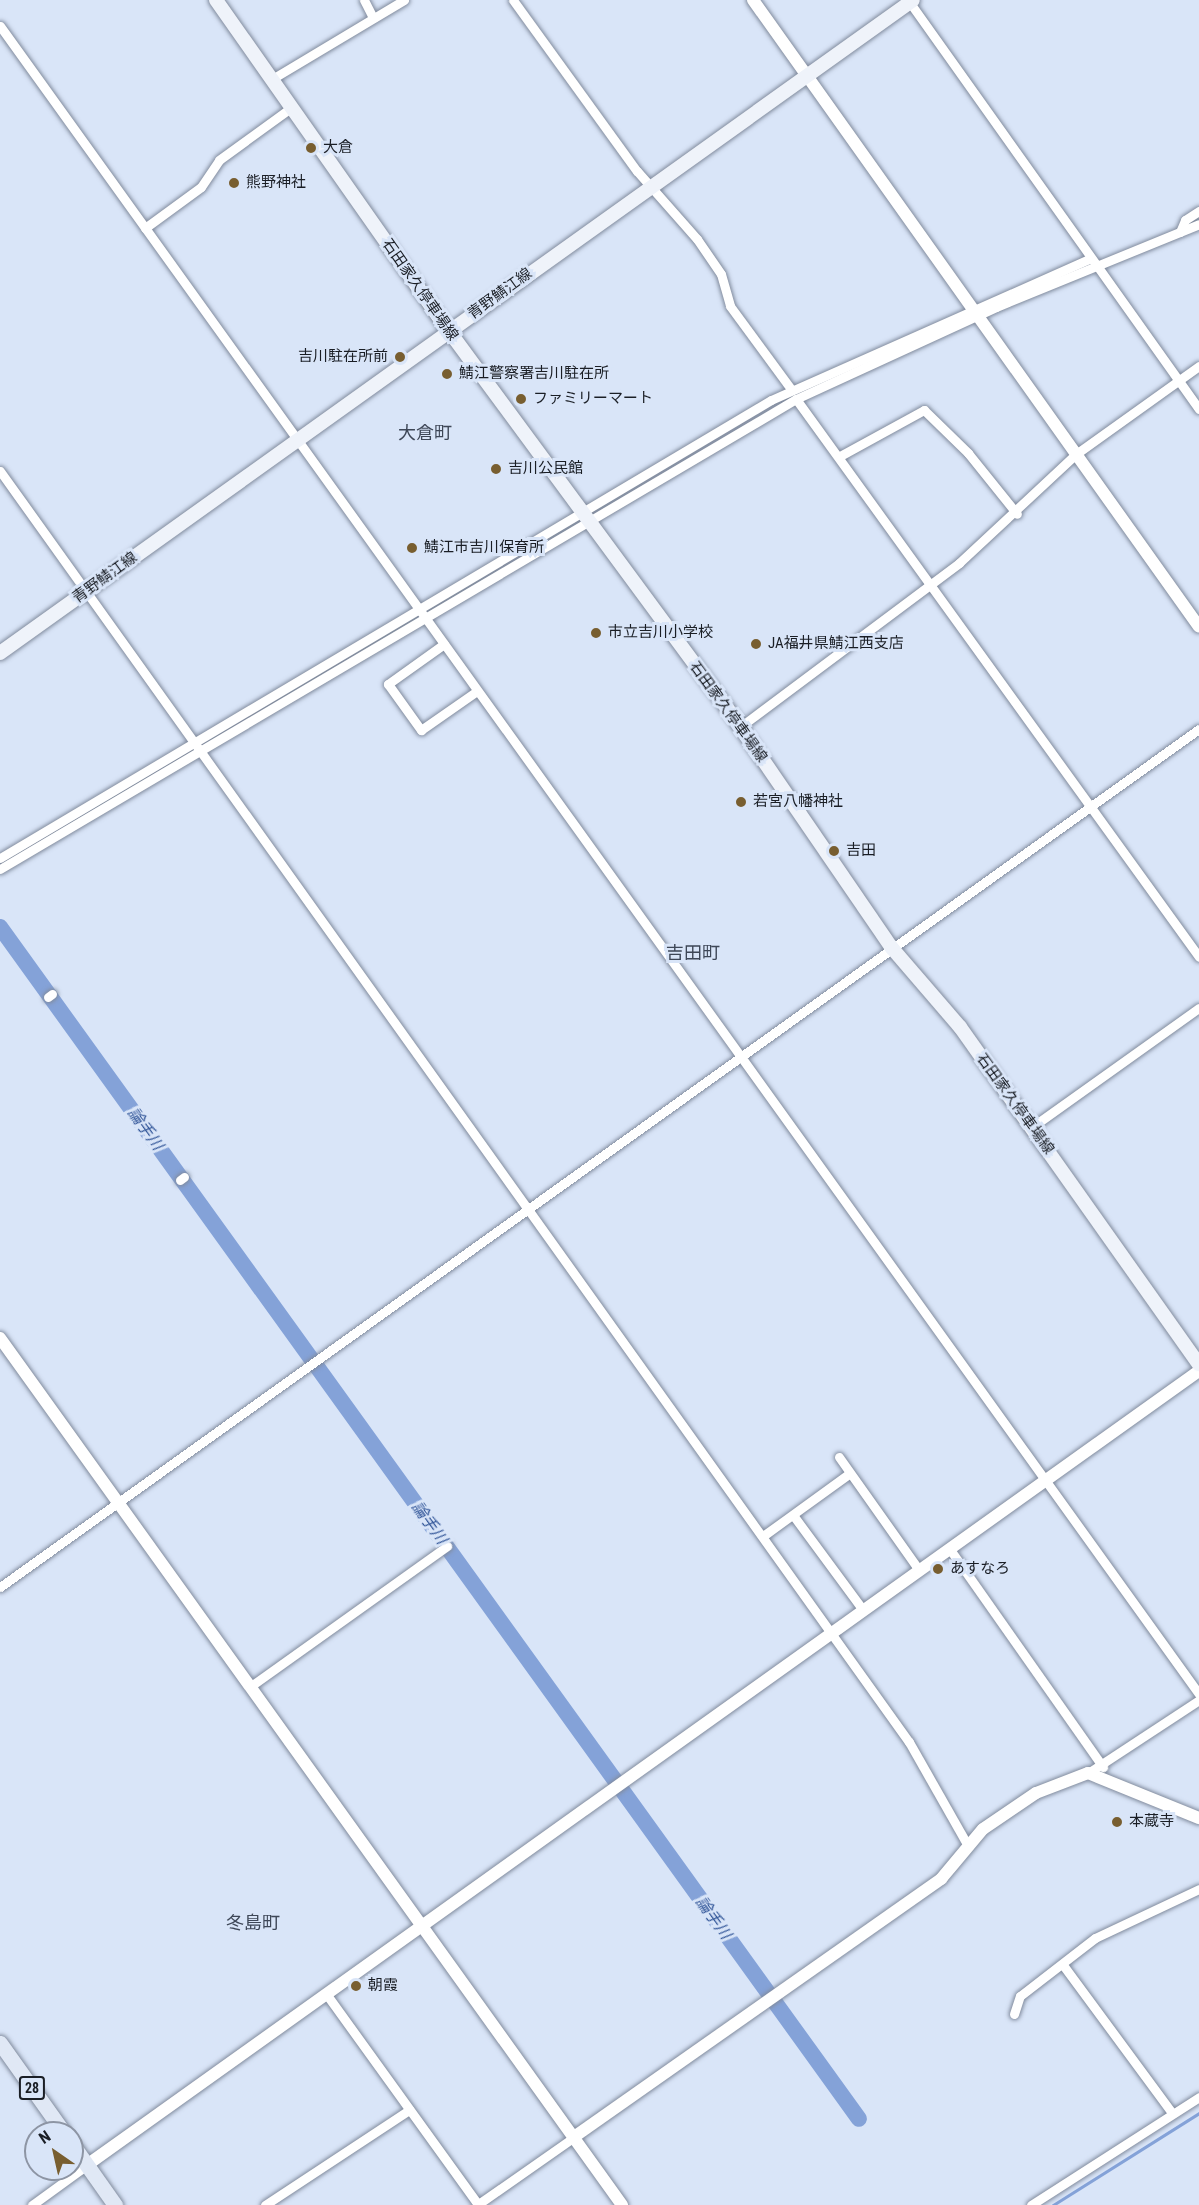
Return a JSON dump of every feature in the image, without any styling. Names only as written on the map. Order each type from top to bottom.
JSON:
[{"type":"main road","name":"石田家久停車場線","points":[[216,0],[449,331],[735,719],[892,948],[960,1027],[1199,1364]]},
{"type":"main road","name":"青野鯖江線","points":[[0,653],[910,1]]},
{"type":"main road","name":"28","points":[[0,2043],[55,2121]]},
{"type":"main road","points":[[84,2161],[115,2205]]},
{"type":"street","points":[[364,0],[373,18]]},
{"type":"street","points":[[272,79],[404,0]]},
{"type":"street","points":[[513,0],[649,187],[698,239],[721,274],[730,306],[791,389]]},
{"type":"street","points":[[753,0],[1199,627]]},
{"type":"street","points":[[910,1],[1199,409]]},
{"type":"street","points":[[0,26],[741,1056],[1041,1480],[1199,1694]]},
{"type":"street","points":[[145,228],[201,187],[219,160],[292,107]]},
{"type":"street","points":[[1180,232],[1199,211]]},
{"type":"street","points":[[0,858],[424,617],[791,389],[1098,267],[1199,224]]},
{"type":"street","points":[[0,869],[418,608],[796,399],[1091,258]]},
{"type":"street","points":[[735,719],[744,724],[928,585],[1017,514],[1076,454],[1199,366]]},
{"type":"street","points":[[796,399],[840,456],[928,585],[1199,957]]},
{"type":"street","points":[[840,456],[924,410],[968,453],[1017,514]]},
{"type":"street","points":[[0,471],[909,1742],[968,1846]]},
{"type":"street","points":[[444,644],[388,684],[421,730],[477,691]]},
{"type":"street","points":[[0,1587],[1199,729]]},
{"type":"street","points":[[1032,1127],[1199,1008]]},
{"type":"street","points":[[0,1338],[622,2205]]},
{"type":"street","points":[[32,2205],[423,1927],[1041,1480],[1199,1371]]},
{"type":"street","points":[[838,1457],[919,1569]]},
{"type":"street","points":[[762,1536],[850,1473]]},
{"type":"street","points":[[793,1515],[863,1610]]},
{"type":"street","points":[[251,1686],[445,1547]]},
{"type":"street","points":[[949,1548],[1103,1767]]},
{"type":"street","points":[[327,1995],[477,2205],[941,1879],[982,1829],[1035,1792],[1103,1767],[1199,1700]]},
{"type":"street","points":[[1088,1773],[1199,1818]]},
{"type":"street","points":[[1014,2014],[1020,1996],[1095,1938],[1196,1890],[1199,1900]]},
{"type":"street","points":[[1063,1965],[1172,2113]]},
{"type":"street","points":[[1031,2205],[1199,2097]]},
{"type":"street","points":[[265,2205],[409,2110]]},
{"type":"waterway","name":"論手川","points":[[0,927],[859,2119]]},
{"type":"waterway","points":[[1053,2205],[1199,2113]]},
{"type":"place","name":"大倉","points":[[311,148]]},
{"type":"place","name":"熊野神社","points":[[234,183]]},
{"type":"place","name":"吉川駐在所前","points":[[400,357]]},
{"type":"place","name":"鯖江警察署吉川駐在所","points":[[447,374]]},
{"type":"place","name":"ファミリーマート","points":[[521,399]]},
{"type":"place","name":"吉川公民館","points":[[496,469]]},
{"type":"place","name":"鯖江市吉川保育所","points":[[412,548]]},
{"type":"place","name":"市立吉川小学校","points":[[596,633]]},
{"type":"place","name":"JA福井県鯖江西支店","points":[[756,644]]},
{"type":"place","name":"若宮八幡神社","points":[[741,802]]},
{"type":"place","name":"吉田","points":[[834,851]]},
{"type":"place","name":"あすなろ","points":[[938,1569]]},
{"type":"place","name":"本蔵寺","points":[[1117,1822]]},
{"type":"place","name":"朝霞","points":[[356,1986]]},
{"type":"district","name":"大倉町","points":[[425,433]]},
{"type":"district","name":"吉田町","points":[[693,953]]},
{"type":"district","name":"冬島町","points":[[253,1923]]}]
